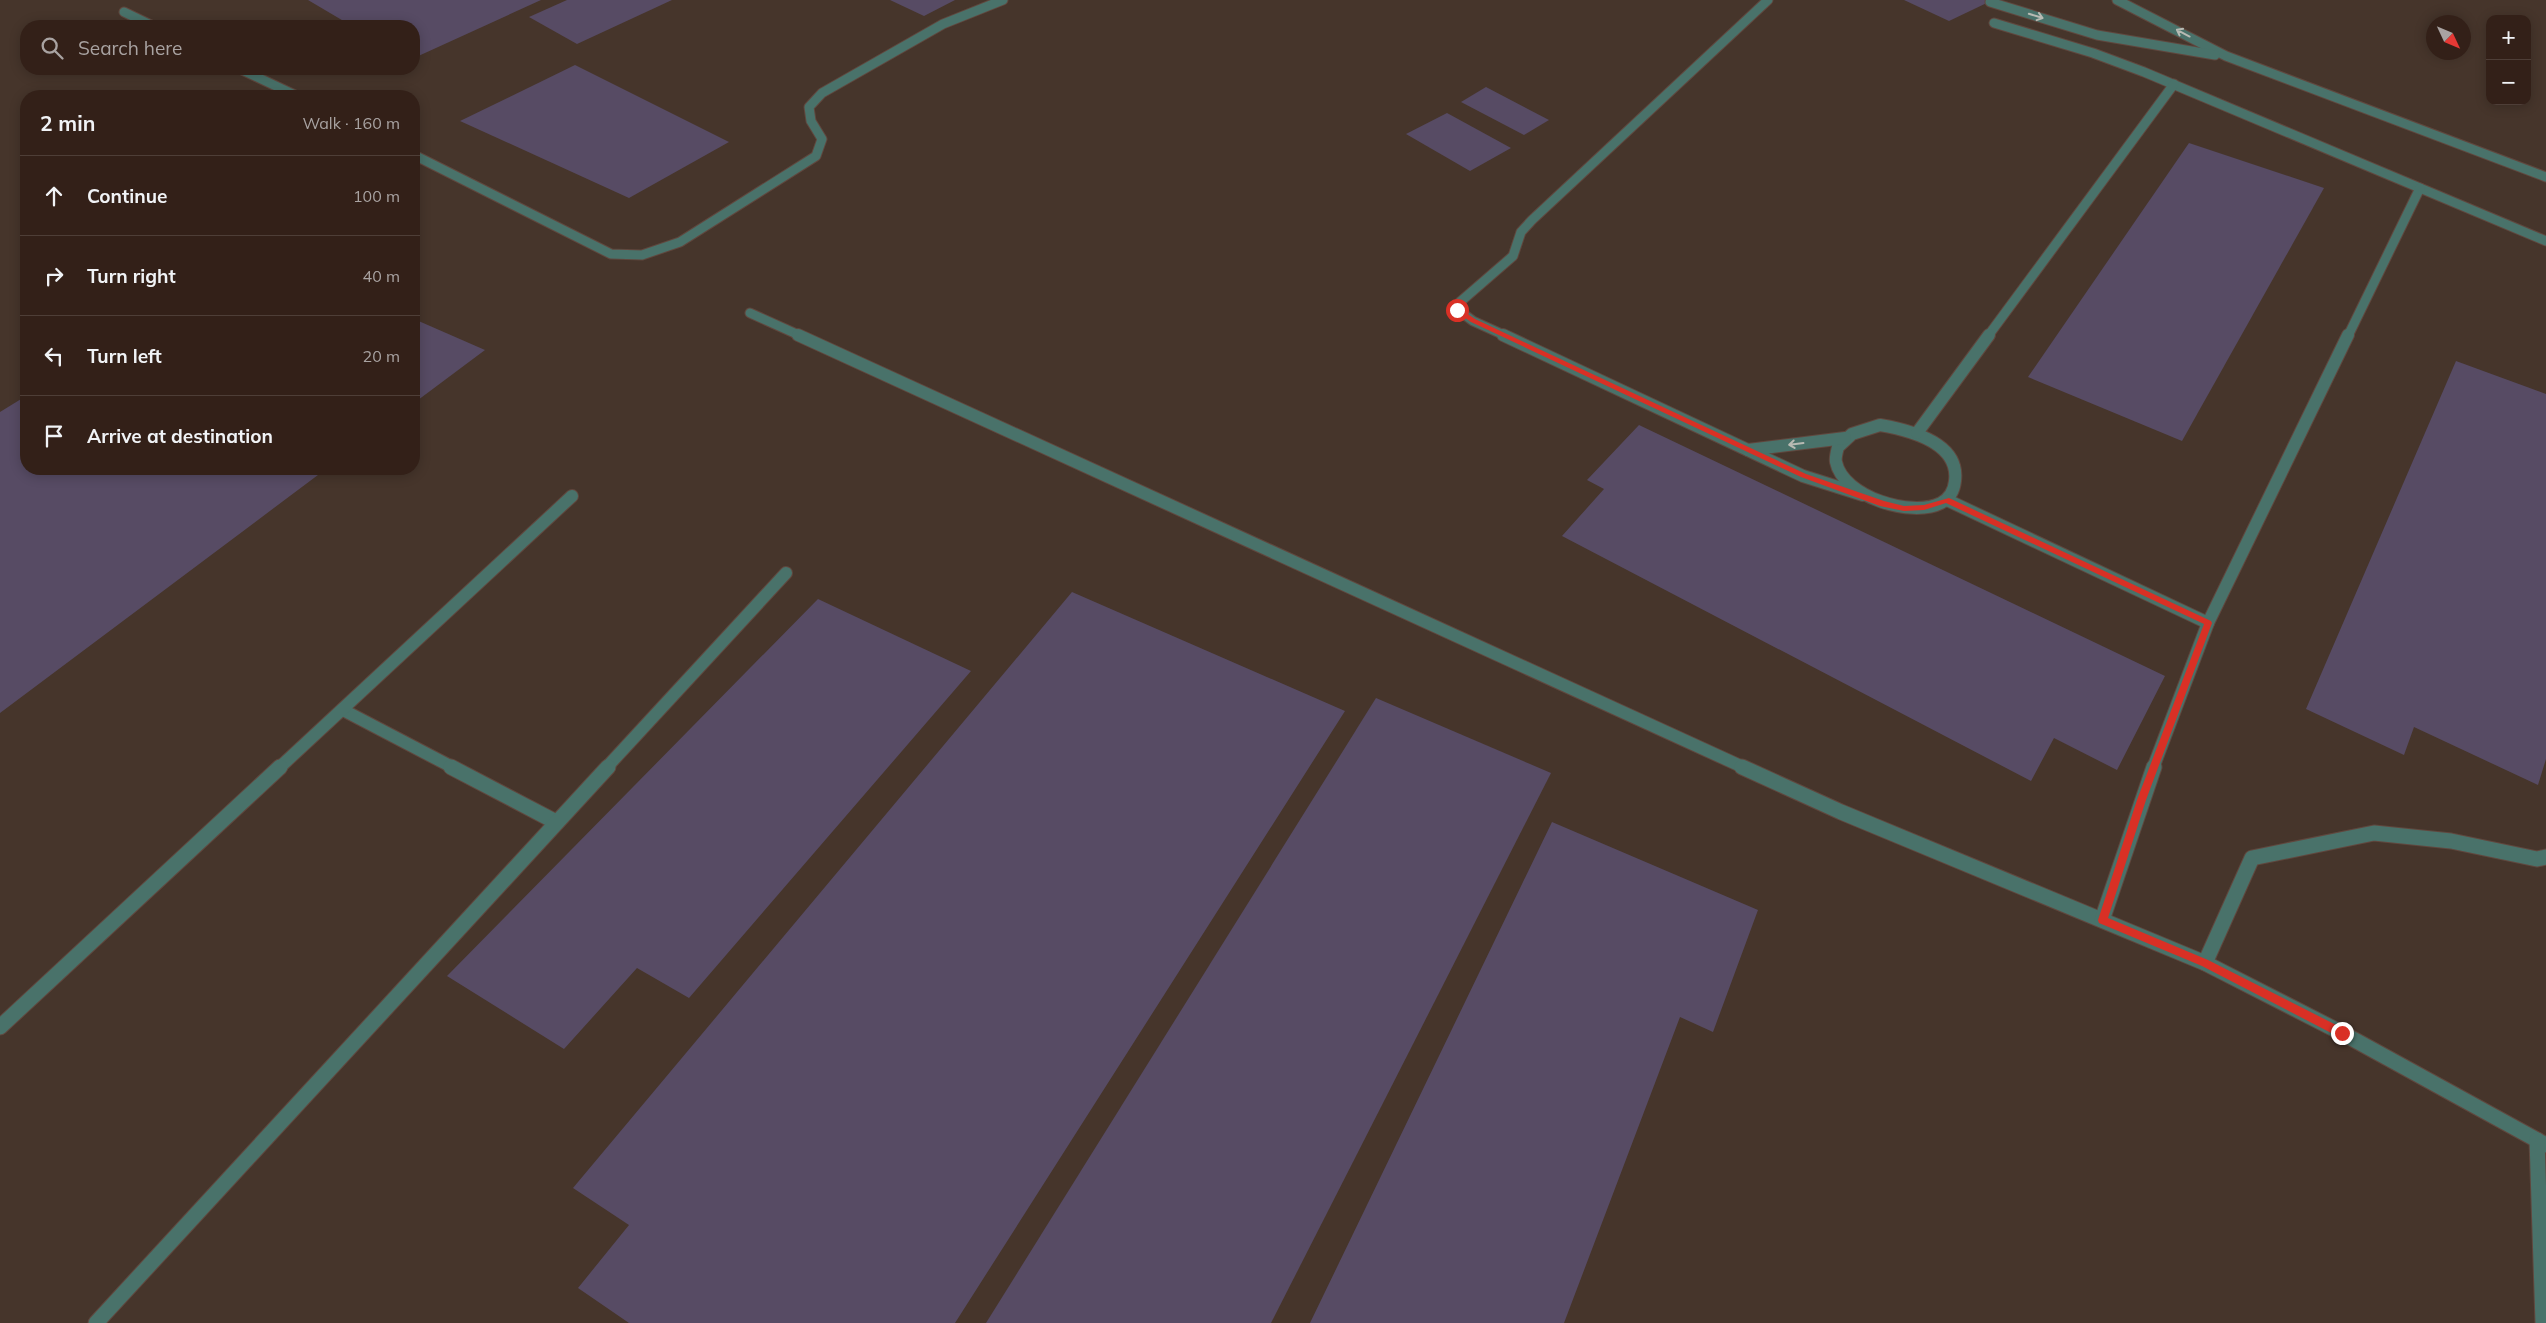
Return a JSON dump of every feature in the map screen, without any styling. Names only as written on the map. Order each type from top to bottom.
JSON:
[{"type":"lane","points":[[420,158],[611,254],[642,255],[680,242],[816,156],[822,139],[811,121],[809,107],[822,93],[944,24],[1003,0]]},
{"type":"lane","points":[[1768,0],[1532,220],[1521,232],[1514,256],[1460,302],[1457,310],[1473,321],[1803,476],[1862,495],[1883,504],[1904,509],[1924,508],[1947,500],[1956,480],[1954,466],[1947,454],[1934,442],[1917,434],[1880,425],[1863,428],[1845,438],[1839,444],[1835,455],[1838,470],[1848,483],[1862,495]]},
{"type":"lane","points":[[2117,0],[2226,56],[2546,177]]},
{"type":"lane","points":[[1990,2],[2097,35],[2226,56]]},
{"type":"lane","points":[[124,12],[141,20]]},
{"type":"lane","points":[[1994,23],[2094,53],[2174,84],[2546,241]]},
{"type":"lane","points":[[253,75],[284,90]]},
{"type":"lane","points":[[1917,434],[2174,84]]},
{"type":"lane","points":[[2102,920],[2141,800],[2208,623],[2420,188]]},
{"type":"lane","points":[[750,314],[1841,812],[2205,963],[2342,1033],[2541,1142],[2543,1323]]},
{"type":"lane","points":[[1748,450],[1845,438]]},
{"type":"lane","points":[[0,1027],[572,496]]},
{"type":"lane","points":[[1947,500],[2208,623]]},
{"type":"lane","points":[[96,1323],[786,573]]},
{"type":"lane","points":[[343,710],[556,822]]},
{"type":"lane","points":[[2205,963],[2252,858],[2374,833],[2451,841],[2537,859],[2546,857]]},
{"type":"shaded area","points":[[0,0],[2546,0],[2546,1323],[0,1323]]},
{"type":"building","points":[[308,0],[541,0],[420,55],[420,20],[342,20]]},
{"type":"building","points":[[567,0],[672,0],[577,44],[529,17]]},
{"type":"building","points":[[890,0],[955,0],[924,16]]},
{"type":"building","points":[[1904,0],[1993,0],[1949,21]]},
{"type":"building","points":[[575,65],[729,142],[629,198],[460,121]]},
{"type":"building","points":[[1486,87],[1549,120],[1524,135],[1461,102]]},
{"type":"building","points":[[1447,113],[1511,148],[1470,171],[1406,134]]},
{"type":"building","points":[[2189,143],[2324,188],[2182,441],[2028,377]]},
{"type":"building","points":[[420,322],[485,350],[420,399]]},
{"type":"building","points":[[2456,361],[2546,394],[2546,759],[2538,785],[2414,727],[2404,755],[2306,709]]},
{"type":"building","points":[[20,400],[20,475],[318,475],[0,713],[0,412]]},
{"type":"building","points":[[1639,425],[2165,676],[2117,770],[2054,738],[2031,781],[1562,536],[1604,489],[1587,480]]},
{"type":"building","points":[[1072,592],[1345,711],[955,1323],[629,1323],[578,1288],[629,1225],[573,1188]]},
{"type":"building","points":[[818,599],[971,671],[689,998],[637,968],[564,1049],[447,976]]},
{"type":"building","points":[[1376,698],[1551,773],[1271,1323],[986,1323]]},
{"type":"building","points":[[1552,822],[1758,910],[1713,1032],[1680,1017],[1564,1323],[1310,1323]]},
{"type":"route","points":[[1457,310],[1473,321],[1803,476],[1862,495],[1883,504],[1904,509],[1924,508],[1938,505],[1947,500],[2208,623],[2141,800],[2102,920],[2205,963],[2342,1033]]}]
